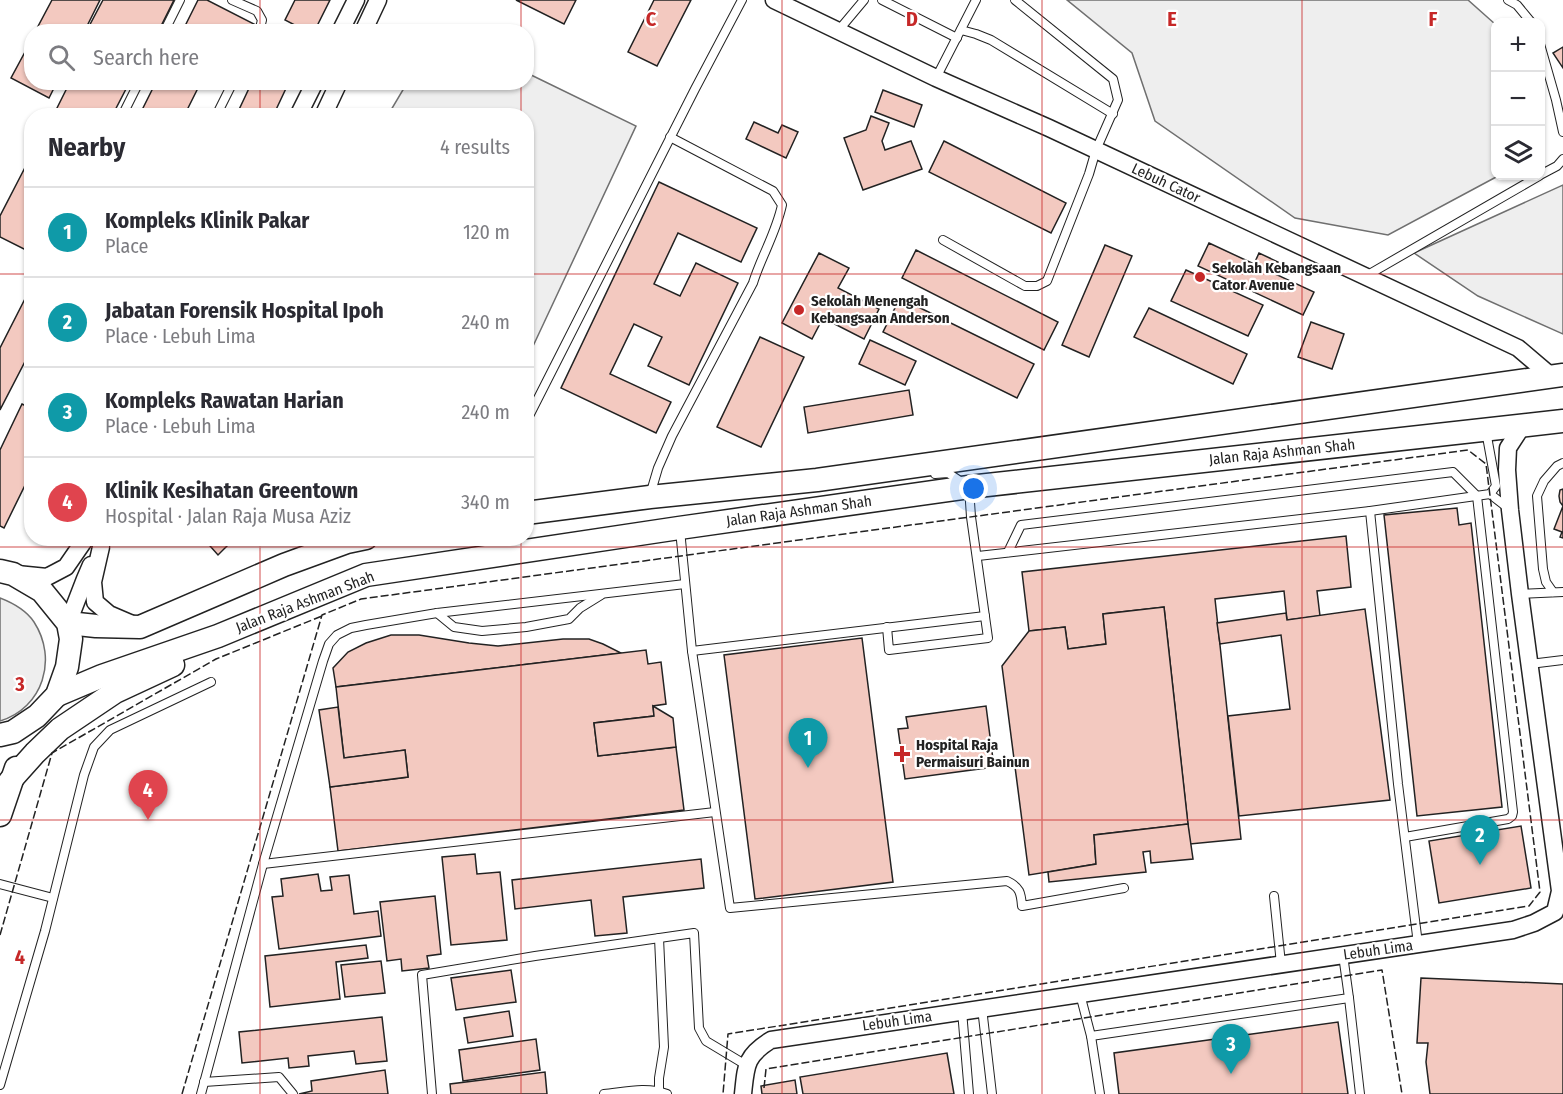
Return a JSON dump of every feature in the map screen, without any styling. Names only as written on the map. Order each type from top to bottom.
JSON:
[{"type":"main road","name":"Jalan Raja Ashman Shah","points":[[534,512],[650,497],[817,480],[1557,375]]},
{"type":"main road","name":"Jalan Raja Ashman Shah","points":[[57,695],[102,676],[218,636],[366,575],[969,487],[1561,420]]},
{"type":"main road","points":[[68,622],[96,626],[140,627],[284,565],[336,546]]},
{"type":"main road","points":[[0,735],[13,732],[37,716],[57,695],[67,667],[70,639],[68,622],[42,591],[7,572]]},
{"type":"main road","points":[[10,781],[60,729],[116,692],[172,666],[218,636]]},
{"type":"main road","points":[[0,815],[10,781],[37,716]]},
{"type":"street","points":[[344,24],[356,0]]},
{"type":"street","points":[[367,24],[378,0]]},
{"type":"street","name":"Lebuh Cator","points":[[774,0],[936,78],[1096,150],[1518,348],[1557,375]]},
{"type":"street","points":[[302,108],[311,90]]},
{"type":"street","points":[[327,108],[335,90]]},
{"type":"street","name":"Lebuh Lima","points":[[746,1065],[756,1049],[771,1041],[1514,930],[1556,912],[1560,891],[1520,594],[1507,470],[1508,448],[1523,425]]},
{"type":"street","points":[[7,572],[47,577],[66,567],[92,546]]},
{"type":"street","points":[[68,622],[96,546]]},
{"type":"street","points":[[97,546],[93,582],[95,602],[109,614],[140,627]]},
{"type":"street","points":[[743,1094],[746,1065]]},
{"type":"lane","points":[[169,24],[180,0]]},
{"type":"lane","points":[[232,0],[257,11],[262,20],[261,24]]},
{"type":"lane","points":[[534,406],[742,0]]},
{"type":"lane","points":[[838,31],[864,0]]},
{"type":"lane","points":[[882,0],[959,34],[976,34],[991,40],[1113,114]]},
{"type":"lane","points":[[936,78],[976,0]]},
{"type":"lane","points":[[943,240],[1025,286],[1036,286],[1047,281],[1089,174],[1096,150],[1118,100],[1113,79],[1015,0]]},
{"type":"lane","points":[[1508,0],[1517,5],[1528,18]]},
{"type":"lane","points":[[1545,58],[1560,98],[1563,132]]},
{"type":"lane","points":[[126,108],[135,90]]},
{"type":"lane","points":[[220,108],[229,90]]},
{"type":"lane","points":[[650,497],[658,468],[672,436],[753,283],[758,266],[778,222],[782,206],[773,191],[670,137]]},
{"type":"lane","points":[[1545,172],[1557,166],[1563,159]]},
{"type":"lane","points":[[1365,276],[1531,180]]},
{"type":"lane","points":[[978,556],[1370,511],[1490,494],[1496,486],[1486,429]]},
{"type":"lane","points":[[1553,592],[1546,582],[1543,569],[1537,496],[1544,481],[1557,466],[1563,463]]},
{"type":"lane","points":[[1008,552],[1021,525],[1453,472],[1477,496],[1513,812],[1508,819],[1405,837]]},
{"type":"lane","points":[[817,480],[948,473],[969,487],[988,638],[890,650],[887,627]]},
{"type":"lane","points":[[1490,494],[1510,510]]},
{"type":"lane","points":[[1370,511],[1398,784],[1418,944]]},
{"type":"lane","points":[[679,528],[692,651],[730,908],[1007,881],[1015,885],[1021,894],[1022,906],[1124,888]]},
{"type":"lane","points":[[201,1094],[262,864],[323,661],[329,644],[337,635],[351,628],[437,613],[685,584]]},
{"type":"lane","points":[[1520,594],[1563,592]]},
{"type":"lane","points":[[437,613],[454,627],[482,631],[526,627],[569,619],[580,608],[604,593]]},
{"type":"lane","points":[[692,651],[985,616]]},
{"type":"lane","points":[[1530,664],[1563,660]]},
{"type":"lane","points":[[0,1085],[45,931],[84,775],[94,747],[110,730],[212,682]]},
{"type":"lane","points":[[262,864],[715,812]]},
{"type":"lane","points":[[0,884],[53,898]]},
{"type":"lane","points":[[1274,896],[1281,964]]},
{"type":"lane","points":[[432,1094],[423,975],[694,933],[699,1028],[706,1041],[746,1065]]},
{"type":"lane","points":[[604,1094],[643,1090],[663,1093],[659,1078],[664,1047],[659,938]]},
{"type":"lane","points":[[1343,955],[1360,1094]]},
{"type":"lane","points":[[1080,994],[1100,1094]]},
{"type":"lane","points":[[1090,1036],[1349,998]]},
{"type":"lane","points":[[982,1008],[992,1094]]},
{"type":"lane","points":[[962,1011],[969,1094]]},
{"type":"lane","points":[[204,1082],[279,1077],[293,1094]]},
{"type":"shaded area","points":[[1067,0],[1468,0],[1491,20],[1491,180],[1388,235],[1295,218],[1155,121],[1132,53]]},
{"type":"shaded area","points":[[534,76],[636,126],[534,344],[534,108],[392,108],[403,90],[534,90]]},
{"type":"shaded area","points":[[1563,185],[1563,334],[1478,296],[1414,253]]},
{"type":"shaded area","points":[[0,598],[19,607],[34,622],[45,651],[45,666],[36,694],[27,705],[15,715],[0,721]]},
{"type":"building","points":[[52,0],[100,0],[88,24],[39,24]]},
{"type":"building","points":[[103,0],[174,0],[162,24],[90,24]]},
{"type":"building","points":[[198,0],[207,0],[254,24],[186,24]]},
{"type":"building","points":[[295,0],[330,0],[318,24],[293,24],[285,20]]},
{"type":"building","points":[[516,0],[576,0],[564,24]]},
{"type":"building","points":[[654,0],[691,0],[657,66],[628,52]]},
{"type":"building","points":[[1563,47],[1563,68],[1553,53]]},
{"type":"building","points":[[24,54],[24,85],[11,78]]},
{"type":"building","points":[[34,90],[53,90],[49,98]]},
{"type":"building","points":[[66,90],[125,90],[116,108],[57,108]]},
{"type":"building","points":[[152,90],[197,90],[188,108],[143,108]]},
{"type":"building","points":[[248,90],[285,90],[277,108],[240,108]]},
{"type":"building","points":[[883,90],[922,105],[914,127],[875,112]]},
{"type":"building","points":[[871,116],[889,123],[882,141],[885,150],[911,141],[922,169],[863,190],[844,138],[866,130]]},
{"type":"building","points":[[754,122],[778,133],[782,125],[798,132],[786,158],[746,139]]},
{"type":"building","points":[[944,141],[1066,203],[1051,233],[929,172]]},
{"type":"building","points":[[24,170],[24,249],[0,237],[0,216]]},
{"type":"building","points":[[659,182],[757,228],[741,262],[678,233],[654,284],[680,296],[696,263],[738,283],[689,385],[648,366],[662,337],[634,324],[610,374],[671,402],[656,433],[561,388]]},
{"type":"building","points":[[1209,243],[1254,264],[1259,253],[1278,262],[1273,273],[1314,292],[1303,315],[1198,266]]},
{"type":"building","points":[[1105,245],[1132,256],[1089,357],[1062,345]]},
{"type":"building","points":[[916,250],[1058,322],[1044,350],[902,278]]},
{"type":"building","points":[[819,253],[849,268],[838,288],[879,309],[864,339],[823,318],[812,339],[782,323]]},
{"type":"building","points":[[1186,270],[1263,305],[1248,336],[1171,301]]},
{"type":"building","points":[[900,298],[1034,364],[1017,398],[883,332]]},
{"type":"building","points":[[24,301],[24,364],[0,410],[0,348]]},
{"type":"building","points":[[1149,308],[1247,354],[1233,384],[1134,337]]},
{"type":"building","points":[[1311,322],[1344,334],[1332,369],[1298,357]]},
{"type":"building","points":[[760,337],[804,357],[761,447],[717,427]]},
{"type":"building","points":[[870,340],[916,361],[905,385],[859,364]]},
{"type":"building","points":[[909,390],[913,415],[808,433],[804,407]]},
{"type":"building","points":[[22,404],[24,405],[24,487],[4,528],[0,526],[0,450]]},
{"type":"building","points":[[1563,489],[1563,506],[1559,496],[1560,490]]},
{"type":"building","points":[[1563,506],[1563,538],[1560,537],[1562,532],[1554,529]]},
{"type":"building","points":[[1457,508],[1459,525],[1471,523],[1502,807],[1417,816],[1384,515]]},
{"type":"building","points":[[1346,536],[1351,587],[1317,591],[1320,616],[1287,620],[1284,591],[1215,599],[1241,839],[1190,844],[1164,607],[1103,614],[1106,644],[1068,649],[1065,627],[1029,631],[1022,572]]},
{"type":"building","points":[[210,546],[227,546],[218,555]]},
{"type":"building","points":[[1164,607],[1188,824],[1094,835],[1096,864],[1029,875],[1002,666],[1029,631],[1065,627],[1068,649],[1106,644],[1103,614]]},
{"type":"building","points":[[1365,609],[1390,800],[1239,816],[1228,716],[1290,709],[1281,635],[1220,644],[1217,623],[1286,613],[1287,620]]},
{"type":"building","points":[[391,635],[419,635],[498,646],[563,639],[589,639],[621,653],[336,687],[333,668],[348,652]]},
{"type":"building","points":[[862,638],[893,882],[755,899],[724,655]]},
{"type":"building","points":[[646,650],[648,664],[661,662],[666,704],[653,706],[654,716],[594,723],[598,756],[676,747],[684,810],[338,851],[330,787],[408,777],[405,750],[344,758],[336,687]]},
{"type":"building","points":[[653,706],[673,718],[676,747],[598,756],[594,723],[654,716]]},
{"type":"building","points":[[986,706],[994,767],[905,779],[898,729],[908,728],[906,717]]},
{"type":"building","points":[[338,707],[344,758],[405,750],[408,777],[330,787],[319,710]]},
{"type":"building","points":[[1188,824],[1193,859],[1151,863],[1150,851],[1143,852],[1146,872],[1049,882],[1048,872],[1096,864],[1094,835]]},
{"type":"building","points":[[1521,826],[1531,888],[1439,903],[1429,841]]},
{"type":"building","points":[[475,854],[477,874],[500,872],[507,940],[451,945],[442,857]]},
{"type":"building","points":[[701,859],[704,888],[623,897],[627,933],[595,936],[591,900],[515,909],[512,880]]},
{"type":"building","points":[[318,874],[321,891],[332,890],[330,877],[349,875],[354,914],[378,911],[381,936],[279,949],[272,897],[283,896],[281,879]]},
{"type":"building","points":[[435,896],[441,954],[427,956],[429,968],[402,971],[401,959],[387,961],[380,902]]},
{"type":"building","points":[[366,945],[368,958],[336,962],[340,999],[270,1007],[265,956]]},
{"type":"building","points":[[381,961],[385,993],[345,997],[341,965]]},
{"type":"building","points":[[511,970],[516,1002],[456,1010],[451,978]]},
{"type":"building","points":[[1421,978],[1563,984],[1563,1094],[1430,1094],[1426,1062],[1428,1043],[1417,1043]]},
{"type":"building","points":[[509,1011],[513,1036],[468,1043],[464,1018]]},
{"type":"building","points":[[382,1017],[387,1061],[356,1064],[354,1051],[308,1056],[309,1066],[289,1068],[288,1058],[242,1063],[239,1032]]},
{"type":"building","points":[[1338,1022],[1348,1094],[1119,1094],[1114,1053]]},
{"type":"building","points":[[536,1039],[540,1070],[463,1081],[459,1050]]},
{"type":"building","points":[[947,1053],[954,1094],[803,1094],[800,1077]]},
{"type":"building","points":[[385,1070],[388,1094],[299,1094],[312,1091],[311,1081]]},
{"type":"building","points":[[545,1072],[547,1094],[451,1094],[450,1084]]},
{"type":"building","points":[[795,1080],[797,1094],[762,1094],[761,1086]]},
{"type":"fence","points":[[182,1094],[322,615],[361,599],[1468,450],[1486,464],[1540,892],[1529,906],[728,1034],[723,1094]]},
{"type":"fence","points":[[0,935],[52,753],[216,659],[322,616]]},
{"type":"fence","points":[[764,1088],[766,1069],[1382,970],[1402,1094]]},
{"type":"place","name":"Sekolah Kebangsaan Cator Avenue","points":[[1200,277]]},
{"type":"place","name":"Sekolah Menengah Kebangsaan Anderson","points":[[799,310]]},
{"type":"place","name":"Hospital Raja Permaisuri Bainun","points":[[902,754]]},
{"type":"place","name":"Kompleks Klinik Pakar","points":[[808,768]]},
{"type":"place","name":"Klinik Kesihatan Greentown","points":[[148,820]]},
{"type":"place","name":"Jabatan Forensik Hospital Ipoh","points":[[1480,865]]},
{"type":"place","name":"Kompleks Rawatan Harian","points":[[1231,1074]]}]
